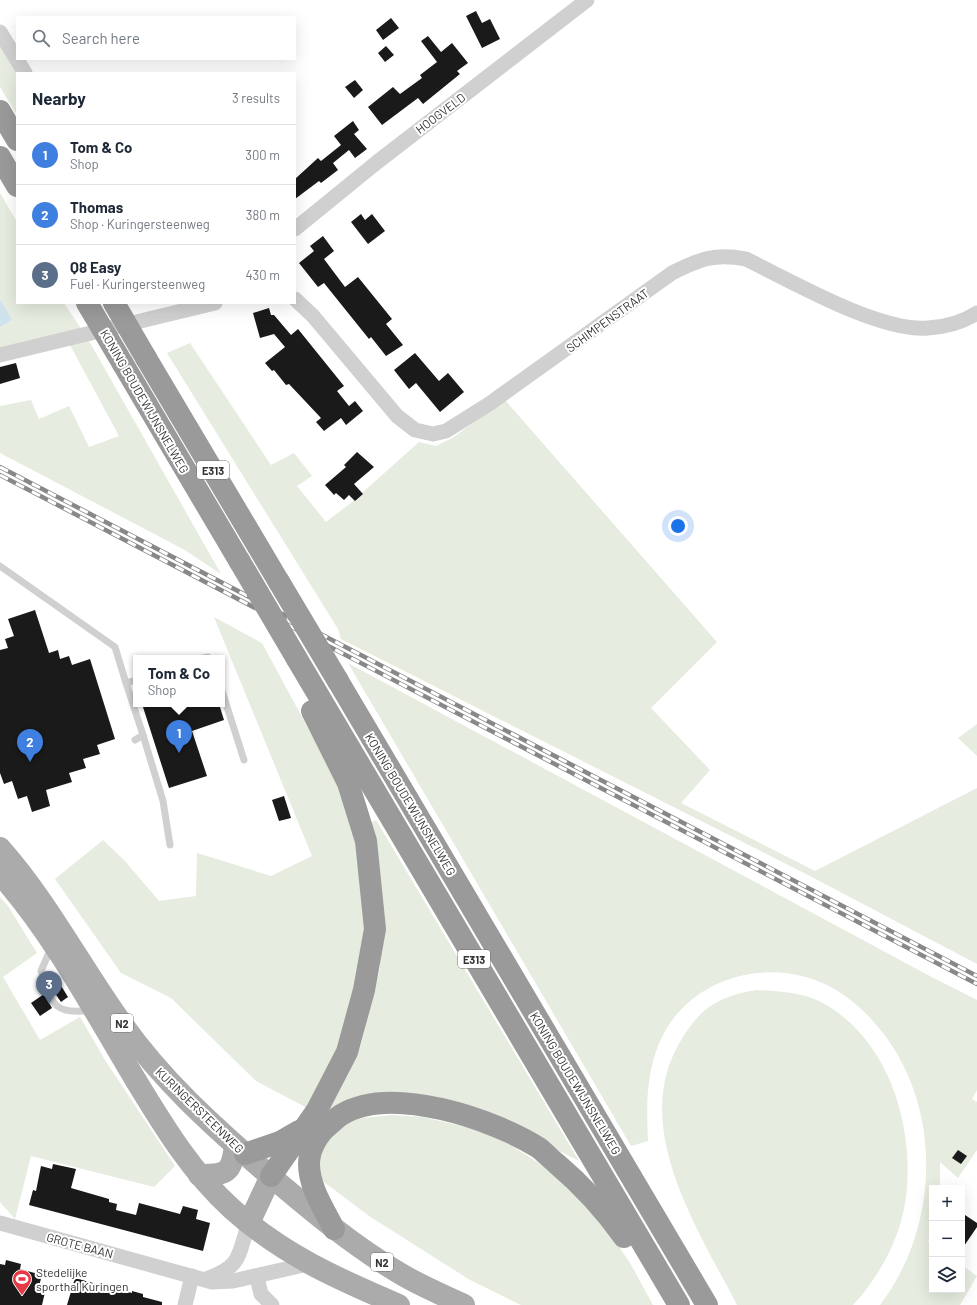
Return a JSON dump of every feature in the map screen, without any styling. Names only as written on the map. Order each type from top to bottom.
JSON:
[{"type":"highway","points":[[0,111],[16,138]]},
{"type":"highway","points":[[0,157],[16,184]]},
{"type":"highway","name":"KONING BOUDEWIJNSNELWEG","points":[[88,304],[679,1305]]},
{"type":"highway","name":"KONING BOUDEWIJNSNELWEG","points":[[115,304],[707,1305]]},
{"type":"highway","points":[[271,1176],[317,1110],[348,1052],[364,990],[375,929],[373,898],[364,834],[348,783],[298,684],[297,659]]},
{"type":"highway","points":[[334,1229],[312,1183],[309,1163],[314,1144],[323,1130],[341,1115],[361,1107],[385,1104],[408,1104],[440,1108],[469,1116],[539,1148],[582,1185],[608,1215],[629,1245],[651,1259]]},
{"type":"highway","points":[[240,1150],[280,1142],[303,1129]]},
{"type":"main road","name":"KURINGERSTEENWEG","points":[[0,848],[32,887],[122,1025],[154,1066],[184,1098],[240,1150],[334,1229],[402,1275],[464,1305]]},
{"type":"main road","name":"KURINGERSTEENWEG","points":[[0,874],[42,928],[166,1130],[199,1175],[231,1209],[279,1246],[308,1264],[399,1305]]},
{"type":"main road","points":[[199,1175],[219,1175],[227,1172],[240,1150]]},
{"type":"main road","points":[[249,1223],[271,1176]]},
{"type":"street","name":"HOOGVELD","points":[[296,228],[376,163],[587,0]]},
{"type":"street","points":[[0,32],[16,58]]},
{"type":"street","points":[[17,60],[24,72]]},
{"type":"street","name":"SCHIMPENSTRAAT","points":[[296,300],[313,316],[397,416],[415,430],[433,434],[446,431],[489,404],[672,273],[697,260],[711,256],[730,256],[746,259],[845,307],[889,323],[909,327],[927,328],[951,325],[977,313]]},
{"type":"street","points":[[0,355],[169,309],[209,304]]},
{"type":"street","points":[[185,1305],[199,1278],[228,1271],[235,1263],[249,1223]]},
{"type":"street","name":"GROTE BAAN","points":[[0,1224],[212,1282],[225,1283],[257,1277],[308,1264]]},
{"type":"street","points":[[257,1277],[261,1294],[272,1305]]},
{"type":"lane","points":[[0,566],[115,647],[133,705]]},
{"type":"lane","points":[[126,683],[133,681]]},
{"type":"lane","points":[[225,700],[244,760]]},
{"type":"lane","points":[[134,707],[163,801],[170,845]]},
{"type":"lane","points":[[135,740],[143,736]]},
{"type":"lane","points":[[52,945],[41,971],[51,998],[63,1011],[74,1012],[93,1009]]},
{"type":"shaded area","points":[[0,46],[16,72],[16,113],[0,87]]},
{"type":"shaded area","points":[[0,193],[16,220],[16,304],[65,304],[82,330],[0,349],[0,327],[11,320],[0,299]]},
{"type":"shaded area","points":[[89,341],[221,574],[183,549],[0,453],[0,406],[31,400],[39,419],[69,406],[89,447],[119,436],[70,345]]},
{"type":"shaded area","points":[[190,343],[271,465],[294,453],[312,476],[297,486],[326,522],[352,502],[419,442],[436,446],[454,437],[504,399],[717,642],[651,708],[710,770],[681,803],[815,871],[977,788],[977,964],[808,875],[341,639],[338,629],[167,353]]},
{"type":"shaded area","points":[[214,617],[262,643],[337,782],[359,850],[365,904],[363,956],[346,1036],[307,1108],[256,1081],[171,998],[121,973],[55,879],[103,840],[125,861],[159,901],[196,896],[197,853],[271,876],[312,856]]},
{"type":"shaded area","points":[[348,663],[977,1000],[977,1090],[972,1099],[977,1102],[977,1150],[958,1178],[940,1162],[940,1185],[929,1185],[929,1293],[965,1293],[965,1267],[977,1276],[960,1305],[880,1305],[899,1275],[913,1242],[922,1207],[926,1172],[924,1136],[917,1101],[904,1068],[886,1037],[874,1022],[853,1002],[829,986],[807,977],[783,973],[760,973],[737,977],[715,985],[695,997],[678,1013],[664,1033],[658,1046],[650,1072],[648,1086],[648,1141],[631,1146]]},
{"type":"shaded area","points":[[977,724],[977,756],[958,738]]},
{"type":"shaded area","points":[[376,820],[579,1161],[503,1122],[435,1100],[324,1119],[361,1045],[380,968],[379,897],[368,824]]},
{"type":"shaded area","points":[[0,897],[8,906],[37,953],[3,977],[40,1040],[80,1017],[105,1060],[175,1166],[154,1187],[31,1156],[15,1219],[0,1202]]},
{"type":"shaded area","points":[[756,990],[796,994],[812,998],[843,1017],[863,1036],[879,1059],[892,1085],[901,1113],[906,1141],[908,1169],[906,1197],[903,1212],[888,1255],[872,1282],[853,1305],[737,1305],[688,1209],[674,1174],[665,1139],[662,1104],[668,1070],[683,1037],[690,1026],[705,1010],[723,999],[744,992]]},
{"type":"shaded area","points":[[392,1115],[423,1117],[478,1130],[506,1142],[554,1173],[603,1223],[630,1263],[653,1305],[521,1305],[470,1280],[369,1216],[316,1176],[318,1152],[331,1134],[349,1122],[363,1118]]},
{"type":"water","points":[[0,299],[12,320],[0,327]]},
{"type":"building","points":[[476,11],[482,23],[490,19],[500,39],[482,48],[466,16]]},
{"type":"building","points":[[391,18],[399,28],[383,40],[376,30]]},
{"type":"building","points":[[428,36],[441,52],[452,43],[468,63],[457,71],[460,74],[423,104],[418,98],[382,125],[368,107],[393,87],[400,94],[422,78],[420,75],[437,62],[421,41]]},
{"type":"building","points":[[386,46],[394,55],[385,62],[378,53]]},
{"type":"building","points":[[355,80],[363,90],[354,98],[345,87]]},
{"type":"building","points":[[353,121],[359,130],[354,134],[367,149],[355,158],[349,150],[333,163],[338,170],[321,183],[319,181],[296,198],[296,178],[318,158],[321,161],[341,145],[334,136]]},
{"type":"building","points":[[361,214],[365,220],[372,214],[385,231],[368,244],[351,222]]},
{"type":"building","points":[[323,236],[334,251],[324,259],[345,287],[358,277],[392,319],[386,324],[403,345],[386,356],[371,337],[369,339],[324,283],[318,287],[299,263],[314,251],[310,246]]},
{"type":"building","points":[[269,308],[271,315],[274,315],[291,335],[298,329],[344,386],[337,391],[349,406],[355,401],[363,411],[346,425],[341,418],[324,431],[316,422],[321,418],[289,384],[286,385],[274,370],[272,371],[265,363],[285,347],[274,334],[260,338],[253,313]]},
{"type":"building","points":[[415,353],[439,381],[448,373],[464,392],[440,412],[416,383],[409,389],[394,370]]},
{"type":"building","points":[[16,363],[20,378],[0,384],[0,367]]},
{"type":"building","points":[[357,452],[374,467],[354,484],[363,494],[355,501],[349,495],[344,500],[336,493],[334,495],[325,485],[346,467],[344,465]]},
{"type":"building","points":[[35,610],[49,653],[58,650],[60,659],[69,656],[72,665],[90,659],[115,739],[97,745],[100,754],[83,759],[86,768],[69,773],[72,782],[46,790],[50,806],[32,812],[27,796],[18,799],[12,781],[4,784],[0,773],[0,650],[8,648],[5,639],[14,636],[8,619]]},
{"type":"building","points":[[143,707],[220,707],[224,720],[192,731],[207,776],[169,788]]},
{"type":"building","points":[[284,796],[291,818],[279,821],[272,800]]},
{"type":"building","points":[[60,984],[68,997],[61,1002],[52,989]]},
{"type":"building","points":[[44,994],[52,1008],[40,1016],[31,1003]]},
{"type":"building","points":[[958,1150],[967,1156],[961,1164],[952,1158]]},
{"type":"building","points":[[53,1164],[76,1169],[71,1188],[109,1199],[109,1202],[117,1204],[116,1210],[136,1215],[139,1203],[180,1214],[183,1206],[198,1210],[196,1219],[210,1223],[203,1251],[29,1205],[33,1190],[36,1191],[41,1166],[52,1169]]},
{"type":"building","points":[[965,1215],[977,1223],[977,1227],[965,1245]]},
{"type":"building","name":"Stedelijke sporthal Kuringen","points":[[6,1260],[21,1264],[20,1269],[42,1275],[39,1286],[46,1288],[42,1305],[0,1305],[0,1264],[5,1265]]},
{"type":"building","points":[[75,1278],[104,1286],[114,1285],[114,1288],[132,1293],[132,1291],[143,1294],[143,1297],[162,1302],[162,1305],[67,1305]]},
{"type":"railway","points":[[0,467],[977,976]]},
{"type":"railway","points":[[0,475],[977,984]]},
{"type":"place","name":"Tom & Co","points":[[179,753]]},
{"type":"place","name":"Thomas","points":[[30,762]]},
{"type":"place","name":"Q8 Easy","points":[[49,1004]]},
{"type":"place","name":"Stedelijke sporthal Kuringen","points":[[22,1296]]}]
